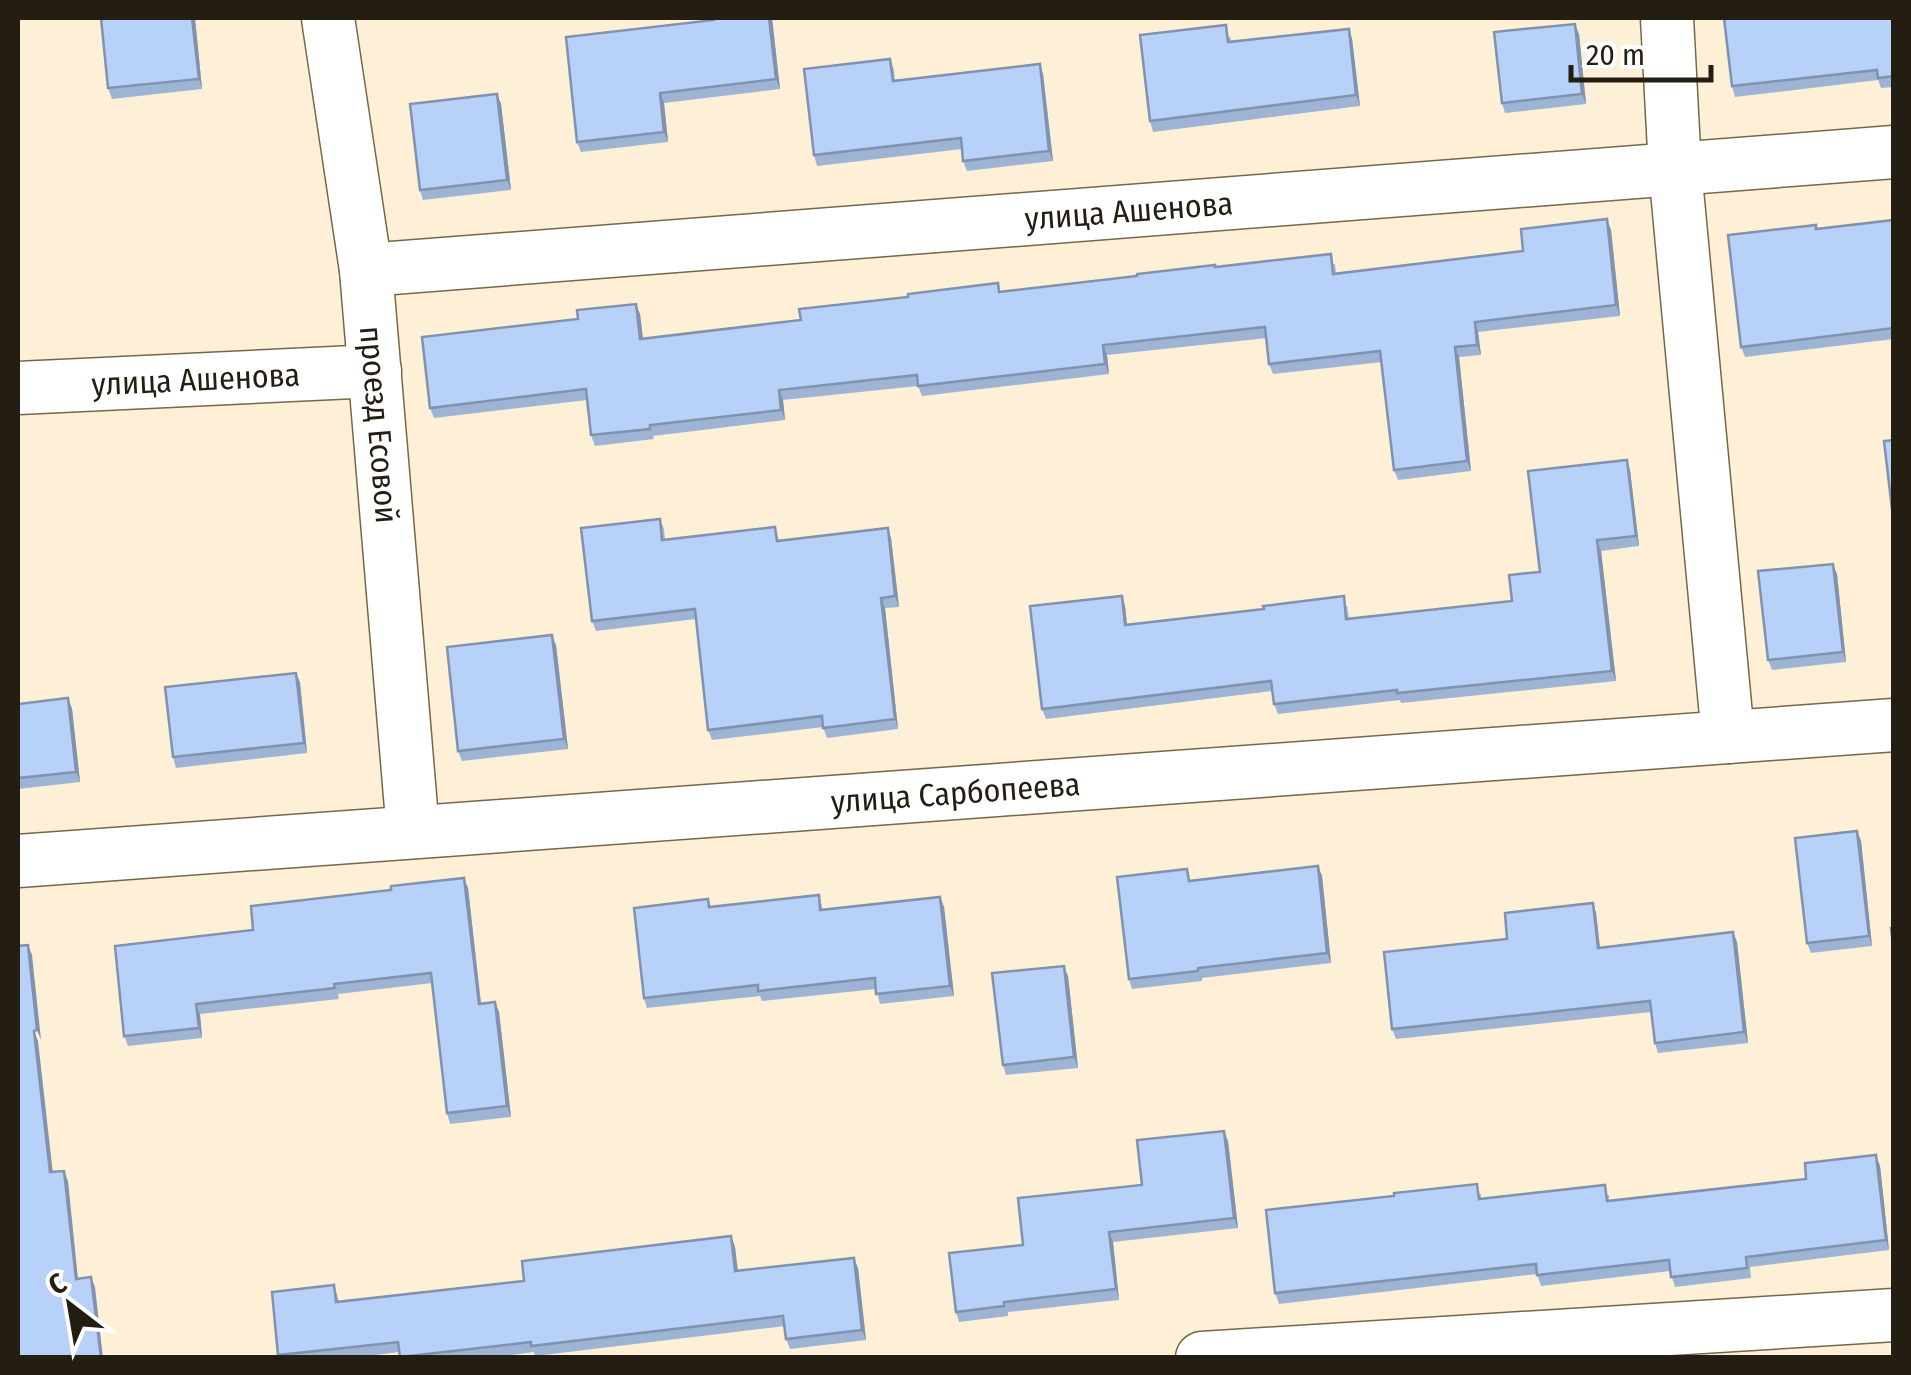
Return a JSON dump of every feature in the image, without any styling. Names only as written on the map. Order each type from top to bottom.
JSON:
[{"type":"street","name":"проезд Есовой","points":[[328,18],[366,270],[413,832]]},
{"type":"street","points":[[1666,18],[1675,169],[1728,737]]},
{"type":"street","name":"улица Ашенова","points":[[366,270],[1894,152]]},
{"type":"street","name":"улица Ашенова","points":[[18,388],[375,371]]},
{"type":"street","name":"улица Сарбопеева","points":[[18,860],[1894,725]]},
{"type":"street","points":[[1202,1358],[1894,1315]]},
{"type":"building","points":[[101,18],[192,18],[199,79],[108,88]]},
{"type":"building","points":[[714,18],[769,18],[776,79],[660,93],[664,132],[577,142],[566,37]]},
{"type":"building","points":[[1724,18],[1894,18],[1894,76],[1878,78],[1877,70],[1732,86]]},
{"type":"building","points":[[1575,24],[1582,94],[1502,103],[1494,32]]},
{"type":"building","points":[[1226,25],[1228,42],[1349,29],[1356,95],[1150,121],[1140,35]]},
{"type":"building","points":[[890,59],[893,81],[1040,64],[1049,151],[963,161],[961,138],[814,155],[804,69]]},
{"type":"building","points":[[497,94],[507,180],[420,190],[410,104]]},
{"type":"building","points":[[1607,219],[1616,305],[1475,322],[1477,345],[1455,347],[1467,461],[1394,470],[1380,351],[1269,364],[1265,327],[1103,345],[1105,364],[918,386],[917,375],[779,390],[781,410],[591,435],[586,389],[430,408],[422,337],[578,319],[577,310],[636,304],[640,339],[801,320],[799,309],[998,283],[999,292],[1331,254],[1333,274],[1523,251],[1521,229]]},
{"type":"building","points":[[1894,220],[1894,328],[1741,347],[1728,235]]},
{"type":"building","points":[[1894,440],[1894,526],[1884,441]]},
{"type":"building","points":[[1627,460],[1636,536],[1597,540],[1612,671],[1274,704],[1271,681],[1042,709],[1030,606],[1122,596],[1125,625],[1344,596],[1346,619],[1512,601],[1509,575],[1540,572],[1528,471]]},
{"type":"building","points":[[660,519],[662,540],[775,527],[777,541],[888,528],[895,596],[881,598],[895,719],[823,728],[822,716],[708,730],[695,609],[592,621],[581,528]]},
{"type":"building","points":[[1833,564],[1843,652],[1768,660],[1758,571]]},
{"type":"building","points":[[552,635],[564,739],[458,751],[447,647]]},
{"type":"building","points":[[296,673],[304,743],[173,757],[165,687]]},
{"type":"building","points":[[68,698],[76,772],[18,778],[18,704]]},
{"type":"building","points":[[1857,831],[1869,936],[1807,943],[1795,838]]},
{"type":"building","points":[[1318,866],[1327,953],[1129,979],[1117,877],[1187,869],[1189,881]]},
{"type":"building","points":[[464,878],[479,1004],[495,1002],[507,1106],[447,1113],[431,973],[196,1004],[199,1028],[124,1036],[115,946],[253,930],[251,906]]},
{"type":"building","points":[[819,895],[820,910],[940,897],[950,986],[876,994],[875,978],[758,991],[758,985],[644,998],[634,908],[708,899],[709,907]]},
{"type":"building","points":[[1593,903],[1598,948],[1733,932],[1744,1032],[1655,1043],[1650,1001],[1392,1029],[1384,952],[1507,939],[1505,913]]},
{"type":"building","points":[[28,945],[50,1172],[64,1171],[76,1279],[91,1277],[101,1358],[18,1358],[18,946]]},
{"type":"building","points":[[1064,966],[1074,1057],[1003,1065],[992,973]]},
{"type":"building","points":[[1224,1131],[1234,1218],[1109,1232],[1116,1289],[1004,1302],[1004,1306],[956,1312],[949,1253],[1023,1245],[1018,1198],[1142,1185],[1137,1140]]},
{"type":"building","points":[[1876,1155],[1886,1240],[1746,1257],[1747,1268],[1671,1277],[1669,1260],[1537,1275],[1536,1264],[1275,1293],[1266,1210],[1477,1184],[1479,1199],[1605,1185],[1607,1201],[1806,1179],[1805,1163]]},
{"type":"building","points":[[731,1236],[735,1271],[854,1258],[862,1330],[786,1339],[783,1316],[531,1346],[531,1342],[400,1357],[398,1342],[278,1355],[272,1292],[334,1285],[336,1302],[524,1281],[522,1261]]}]
